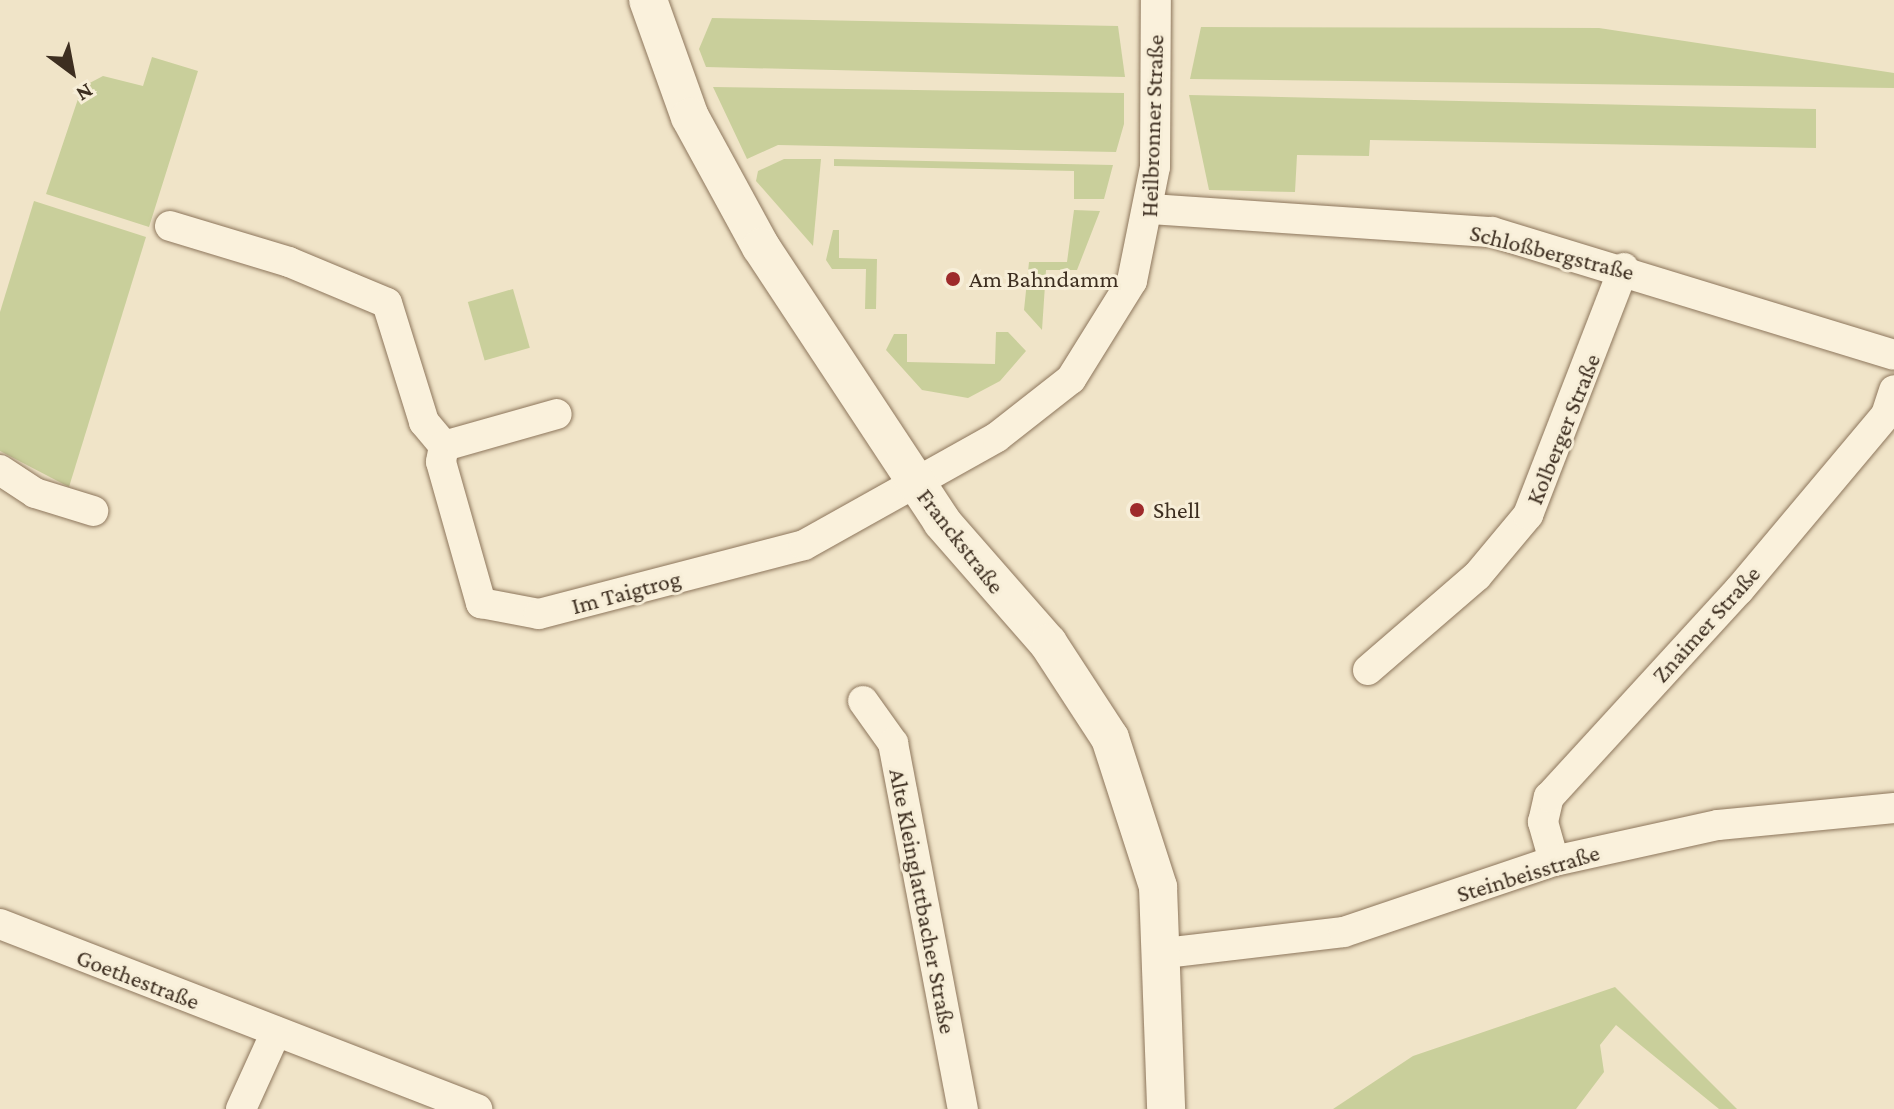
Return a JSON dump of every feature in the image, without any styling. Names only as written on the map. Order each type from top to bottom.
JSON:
[{"type":"street","name":"Franckstraße","points":[[648,0],[690,117],[737,205],[915,483],[1048,643],[1110,738],[1150,846],[1165,953],[1166,1109]]},
{"type":"street","name":"Heilbronner Straße","points":[[915,483],[1023,420],[1071,379],[1122,303],[1151,209],[1156,0]]},
{"type":"street","name":"Schloßbergstraße","points":[[1151,209],[1492,232],[1624,268],[1894,355]]},
{"type":"street","name":"Im Taigtrog","points":[[170,226],[289,262],[387,303],[424,422],[444,446],[441,462],[481,603],[539,614],[804,545],[915,483]]},
{"type":"street","name":"Kolberger Straße","points":[[1368,670],[1477,576],[1528,515],[1624,268]]},
{"type":"street","name":"Znaimer Straße","points":[[1554,861],[1543,822],[1549,797],[1739,590],[1886,415],[1894,390]]},
{"type":"street","points":[[444,446],[557,414]]},
{"type":"street","points":[[0,470],[35,493],[93,511]]},
{"type":"street","name":"Alte Kleinglattbacher Straße","points":[[863,701],[893,743],[963,1109]]},
{"type":"street","name":"Steinbeisstraße","points":[[1165,953],[1344,932],[1554,861],[1718,825],[1894,808]]},
{"type":"street","name":"Goethestraße","points":[[0,924],[477,1109]]},
{"type":"street","points":[[241,1109],[276,1032]]},
{"type":"green space","points":[[712,18],[1118,26],[1125,77],[706,67],[699,49]]},
{"type":"green space","points":[[1201,27],[1599,28],[1894,73],[1894,88],[1190,79]]},
{"type":"green space","points":[[152,57],[198,71],[149,227],[46,194],[82,87],[103,76],[143,86]]},
{"type":"green space","points":[[713,87],[1124,93],[1124,124],[1116,152],[778,145],[747,159]]},
{"type":"green space","points":[[1189,95],[1816,109],[1816,148],[1370,140],[1369,156],[1297,155],[1295,192],[1209,190]]},
{"type":"green space","points":[[784,159],[821,159],[813,246],[756,181],[758,171]]},
{"type":"green space","points":[[834,159],[1113,165],[1104,199],[1074,199],[1074,171],[834,166]]},
{"type":"green space","points":[[34,201],[146,237],[69,487],[0,451],[0,312]]},
{"type":"green space","points":[[1074,210],[1100,211],[1077,270],[1046,270],[1042,330],[1024,310],[1029,262],[1067,262]]},
{"type":"green space","points":[[833,230],[839,230],[839,258],[877,259],[876,309],[865,309],[866,269],[832,269],[826,260]]},
{"type":"green space","points":[[513,289],[530,348],[485,361],[468,302]]},
{"type":"green space","points":[[996,332],[1008,332],[1026,351],[1000,381],[968,398],[922,390],[886,350],[894,334],[907,334],[907,362],[995,364]]},
{"type":"green space","points":[[1615,987],[1737,1109],[1719,1109],[1616,1025],[1600,1045],[1604,1072],[1576,1109],[1333,1109],[1413,1056]]},
{"type":"place","name":"Am Bahndamm","points":[[953,279]]},
{"type":"place","name":"Shell","points":[[1137,510]]}]
